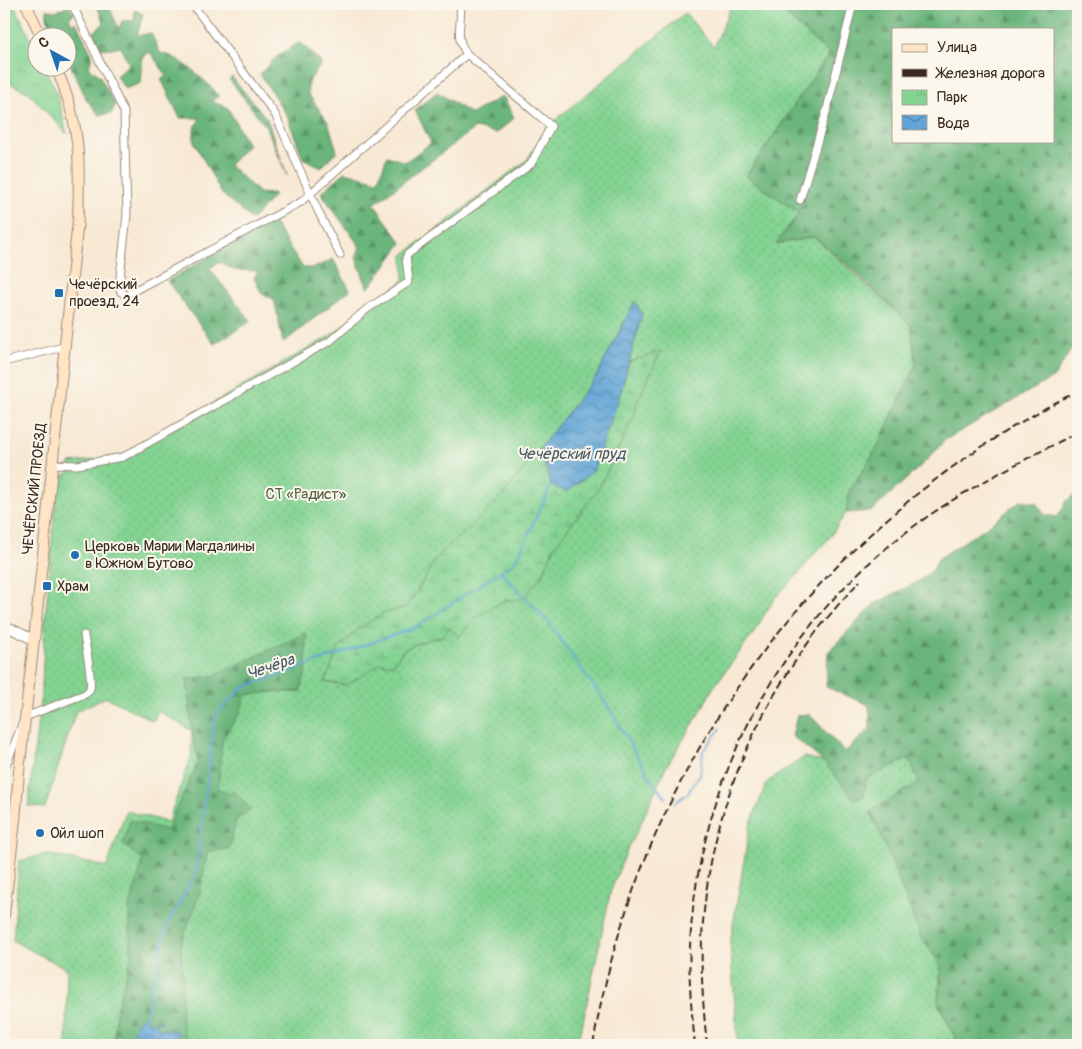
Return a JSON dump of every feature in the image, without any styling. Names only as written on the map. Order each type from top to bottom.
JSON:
[{"type":"main road","points":[[28,4],[38,28]]},
{"type":"main road","name":"ЧЕЧЁРСКИЙ ПРОЕЗД","points":[[4,916],[77,230],[80,167],[75,121],[61,78]]},
{"type":"street","points":[[72,4],[124,112],[127,215],[119,286],[121,292],[126,295],[301,202],[467,54]]},
{"type":"street","points":[[192,4],[275,114],[340,255]]},
{"type":"street","points":[[53,464],[77,465],[123,457],[330,341],[367,309],[409,282],[406,258],[408,254],[531,164],[551,126],[467,54],[462,47],[458,34],[461,13],[460,4]]},
{"type":"street","points":[[800,200],[827,109],[853,4]]},
{"type":"street","points":[[4,362],[64,347]]},
{"type":"street","points":[[4,626],[34,640]]},
{"type":"street","points":[[4,770],[25,717],[85,694],[91,688],[84,635]]},
{"type":"street","points":[[4,810],[15,820]]},
{"type":"green space","points":[[4,4],[14,4],[28,33],[28,78],[50,78],[57,93],[67,134],[28,92],[4,81]]},
{"type":"green space","points":[[108,4],[119,29],[122,21],[134,21],[135,10],[143,14],[137,36],[151,33],[160,53],[168,55],[184,64],[220,96],[211,101],[228,108],[248,145],[229,165],[259,193],[275,194],[252,220],[222,194],[194,142],[194,129],[200,118],[180,118],[161,79],[167,76],[150,52],[143,56],[141,83],[125,89],[116,76],[129,64],[121,47],[100,49],[93,33],[104,23],[97,6]]},
{"type":"green space","name":"СТ «Радист»","points":[[732,4],[774,4],[830,53],[746,176],[799,213],[776,244],[814,237],[911,325],[916,365],[876,450],[850,490],[846,513],[827,541],[774,599],[753,634],[713,688],[666,767],[637,832],[629,845],[611,890],[578,1045],[66,1045],[67,969],[13,941],[19,861],[47,854],[107,867],[126,811],[168,822],[191,756],[192,731],[158,711],[153,721],[106,697],[76,711],[45,808],[28,806],[42,685],[45,620],[58,475],[67,475],[70,463],[122,456],[328,337],[404,280],[403,255],[527,160],[547,127],[685,13],[714,47]],"holes":[[[635,301],[642,315],[629,362],[660,352],[637,402],[634,416],[599,488],[554,547],[543,574],[523,599],[505,600],[475,618],[459,637],[449,627],[443,636],[415,644],[402,651],[393,665],[381,663],[325,682],[340,648],[360,628],[384,614],[404,608],[417,592],[435,560],[503,495],[597,375]]]},
{"type":"green space","points":[[774,4],[1078,4],[1078,339],[1054,377],[945,440],[928,459],[872,511],[846,513],[850,490],[876,450],[916,365],[911,325],[815,237],[776,244],[799,213],[746,176],[829,54]]},
{"type":"green space","points":[[68,5],[74,14],[69,17],[72,24],[76,22],[92,55],[89,68],[99,75],[115,104],[112,113],[99,115],[87,100],[77,78],[78,28],[52,28],[47,18],[47,10],[57,11]]},
{"type":"green space","points":[[300,42],[322,63],[308,82],[308,94],[328,122],[337,151],[321,168],[303,158],[287,116],[260,74],[275,58]]},
{"type":"green space","points":[[232,77],[267,119],[287,176],[267,128],[229,79]]},
{"type":"green space","points":[[437,92],[471,114],[503,96],[514,118],[497,133],[475,128],[374,204],[402,243],[368,289],[356,258],[360,247],[321,193],[345,172],[378,181],[387,156],[405,162],[431,143],[415,110]]},
{"type":"green space","points":[[272,220],[303,268],[314,268],[333,259],[350,290],[283,343],[274,299],[262,294],[254,278],[258,271],[233,270],[221,262],[209,268],[251,321],[214,344],[167,281]]},
{"type":"green space","points":[[661,351],[637,402],[634,416],[599,488],[554,547],[543,574],[523,599],[505,600],[475,618],[459,637],[449,627],[443,636],[415,644],[402,651],[393,665],[381,663],[347,685],[325,682],[339,648],[360,628],[384,613],[404,608],[417,592],[435,560],[503,495],[540,448],[551,486],[593,471],[619,398],[629,362]]},
{"type":"green space","points":[[1076,493],[1078,504],[1078,617],[1074,646],[1078,657],[1078,1045],[959,1045],[938,1003],[941,966],[921,937],[870,812],[919,782],[909,758],[866,779],[864,796],[854,799],[824,762],[792,736],[797,715],[809,714],[845,752],[870,729],[869,705],[826,687],[828,652],[874,604],[919,581],[933,570],[938,559],[994,522],[1021,500],[1036,503],[1045,515],[1058,517],[1066,502]]},
{"type":"green space","points":[[306,633],[306,671],[300,692],[272,692],[245,695],[241,711],[222,740],[218,791],[235,792],[251,809],[236,820],[229,849],[208,851],[199,895],[181,944],[183,983],[181,1015],[186,1045],[114,1045],[116,1011],[131,958],[129,910],[143,860],[123,844],[130,820],[167,830],[198,762],[192,731],[187,679],[213,676]]},
{"type":"green space","points":[[804,757],[824,762],[855,798],[864,796],[865,779],[909,758],[919,782],[870,812],[921,937],[941,966],[938,1003],[959,1045],[738,1045],[730,943],[750,825],[767,782]]},
{"type":"water","name":"Чечёрский пруд","points":[[635,301],[642,315],[619,398],[593,471],[567,492],[551,486],[540,448],[597,375]]},
{"type":"water","points":[[144,1016],[150,1023],[163,1021],[156,1025],[159,1029],[174,1030],[180,1034],[170,1041],[173,1045],[147,1043],[142,1041],[133,1032],[138,1020]]},
{"type":"waterway","name":"Чечёра","points":[[145,1017],[166,927],[196,873],[215,716],[242,688],[416,627],[515,562],[551,486]]},
{"type":"waterway","points":[[500,571],[549,623],[608,706],[652,781],[666,798]]},
{"type":"waterway","points":[[675,803],[688,793],[700,774],[703,751],[720,729]]},
{"type":"railway","points":[[593,1045],[617,941],[653,841],[700,747],[757,660],[824,580],[901,507],[986,444],[1078,391]]},
{"type":"railway","points":[[695,1045],[690,984],[690,947],[696,887],[709,828],[727,771],[752,716],[783,664],[818,616],[859,572],[905,533],[967,491],[1078,432]]},
{"type":"railway","points":[[707,1045],[702,974],[703,920],[712,857],[723,813],[738,770],[756,729],[778,689],[830,615],[860,581]]},
{"type":"place","name":"Чечёрский проезд, 24","points":[[59,293]]},
{"type":"place","name":"Церковь Марии Магдалины в Южном Бутово","points":[[75,555]]},
{"type":"place","name":"Храм","points":[[47,586]]},
{"type":"place","name":"Ойл шоп","points":[[40,833]]}]
